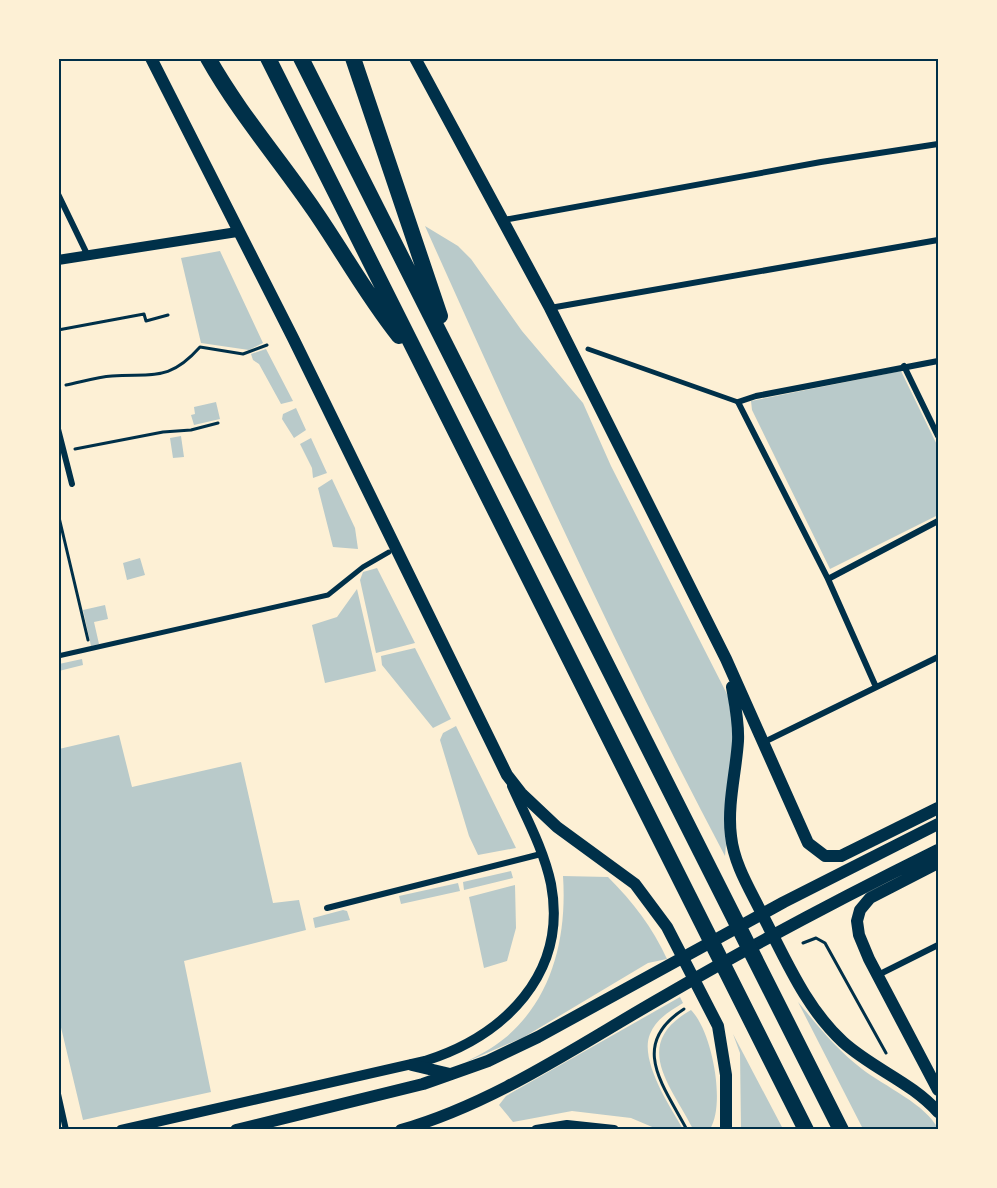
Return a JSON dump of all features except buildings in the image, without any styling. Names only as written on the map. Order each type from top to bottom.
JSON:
[{"type":"highway","points":[[208,58],[245,117],[314,210],[369,296],[419,359]]},
{"type":"highway","points":[[268,58],[806,1130]]},
{"type":"highway","points":[[301,58],[841,1130]]},
{"type":"highway","points":[[353,58],[456,366]]},
{"type":"main road","points":[[151,58],[237,232],[293,338],[507,775],[521,793],[557,827],[635,884],[667,927],[712,1011],[720,1036],[726,1076],[726,1130]]},
{"type":"main road","points":[[415,58],[550,308],[726,659],[808,843],[825,856],[841,856],[939,808]]},
{"type":"main road","points":[[726,659],[738,732],[731,837],[737,863],[790,968],[812,1006],[836,1035],[851,1048],[916,1091],[939,1112]]},
{"type":"main road","points":[[236,1130],[423,1084],[538,1037],[784,902],[939,824]]},
{"type":"main road","points":[[401,1130],[454,1112],[516,1083],[683,985],[939,850]]},
{"type":"main road","points":[[938,1089],[878,975],[859,935],[857,921],[860,910],[870,898],[939,863]]},
{"type":"main road","points":[[412,1065],[452,1074]]},
{"type":"street","points":[[504,220],[821,162],[939,144]]},
{"type":"street","points":[[58,194],[88,256]]},
{"type":"street","points":[[58,260],[237,232]]},
{"type":"street","points":[[550,308],[939,240]]},
{"type":"street","points":[[588,349],[738,402],[756,396],[939,361]]},
{"type":"street","points":[[904,366],[939,436]]},
{"type":"street","points":[[738,402],[828,579],[876,687]]},
{"type":"street","points":[[58,429],[72,484]]},
{"type":"street","points":[[828,579],[939,521]]},
{"type":"street","points":[[58,656],[328,595],[363,567],[389,552]]},
{"type":"street","points":[[762,743],[939,657]]},
{"type":"street","points":[[121,1130],[412,1065],[452,1052],[495,1028],[532,986],[551,943],[554,905],[549,875],[507,775]]},
{"type":"street","points":[[327,908],[541,854]]},
{"type":"street","points":[[878,975],[939,945]]},
{"type":"street","points":[[58,1094],[66,1130]]},
{"type":"street","points":[[536,1130],[567,1125],[614,1130]]},
{"type":"path","points":[[58,330],[144,314],[146,321],[168,315]]},
{"type":"path","points":[[66,385],[112,376],[149,376],[172,370],[188,361],[200,347],[243,354],[267,345]]},
{"type":"path","points":[[64,451],[163,432],[190,430],[218,423]]},
{"type":"path","points":[[58,513],[90,648]]},
{"type":"path","points":[[803,943],[816,938],[825,943],[886,1053]]},
{"type":"path","points":[[684,1009],[662,1026],[653,1051],[656,1070],[687,1130]]},
{"type":"shaded area","points":[[425,226],[458,246],[471,259],[522,331],[583,403],[611,466],[728,696],[735,741],[725,856],[607,622]]},
{"type":"shaded area","points":[[220,251],[263,343],[249,350],[201,343],[181,258]]},
{"type":"shaded area","points":[[266,349],[293,401],[281,404],[259,364],[253,360],[251,354]]},
{"type":"shaded area","points":[[901,371],[938,447],[938,515],[830,569],[752,410],[751,401]]},
{"type":"shaded area","points":[[216,402],[220,419],[194,425],[191,415],[195,414],[194,407]]},
{"type":"shaded area","points":[[296,408],[306,430],[294,438],[282,419],[283,414]]},
{"type":"shaded area","points":[[181,436],[184,457],[173,458],[170,438]]},
{"type":"shaded area","points":[[311,438],[327,473],[313,478],[312,468],[300,444]]},
{"type":"shaded area","points":[[332,479],[355,528],[358,549],[333,547],[318,488]]},
{"type":"shaded area","points":[[140,558],[145,575],[127,580],[123,563]]},
{"type":"shaded area","points":[[377,568],[415,643],[376,653],[360,580],[363,572]]},
{"type":"shaded area","points":[[357,589],[376,671],[325,683],[312,625],[337,617]]},
{"type":"shaded area","points":[[105,605],[108,619],[94,622],[99,644],[91,646],[83,610]]},
{"type":"shaded area","points":[[415,648],[451,719],[433,728],[382,665],[381,656]]},
{"type":"shaded area","points":[[82,659],[83,665],[59,671],[59,664]]},
{"type":"shaded area","points":[[456,726],[516,848],[478,855],[469,836],[440,740],[443,733]]},
{"type":"shaded area","points":[[119,735],[132,787],[241,762],[273,903],[299,900],[306,930],[184,961],[211,1092],[83,1120],[59,1019],[59,749]]},
{"type":"shaded area","points":[[511,871],[513,878],[464,890],[463,882]]},
{"type":"shaded area","points":[[563,876],[608,877],[642,916],[667,959],[648,963],[524,1037],[466,1062],[505,1038],[535,1004],[546,985],[559,943],[564,899]]},
{"type":"shaded area","points":[[458,883],[460,891],[401,904],[399,896]]},
{"type":"shaded area","points":[[515,885],[516,928],[507,961],[484,968],[469,897]]},
{"type":"shaded area","points":[[347,911],[350,920],[315,928],[313,918]]},
{"type":"shaded area","points":[[680,997],[683,1003],[656,1024],[650,1034],[648,1045],[652,1070],[683,1129],[657,1129],[631,1118],[572,1111],[513,1122],[499,1105],[506,1096]]},
{"type":"shaded area","points":[[798,1002],[844,1054],[862,1069],[915,1104],[925,1112],[938,1129],[863,1129]]},
{"type":"shaded area","points":[[691,1010],[699,1020],[705,1034],[717,1086],[715,1118],[710,1129],[693,1129],[666,1081],[661,1065],[659,1051],[663,1037],[673,1023]]},
{"type":"shaded area","points":[[733,1034],[783,1129],[741,1129],[740,1053]]}]
